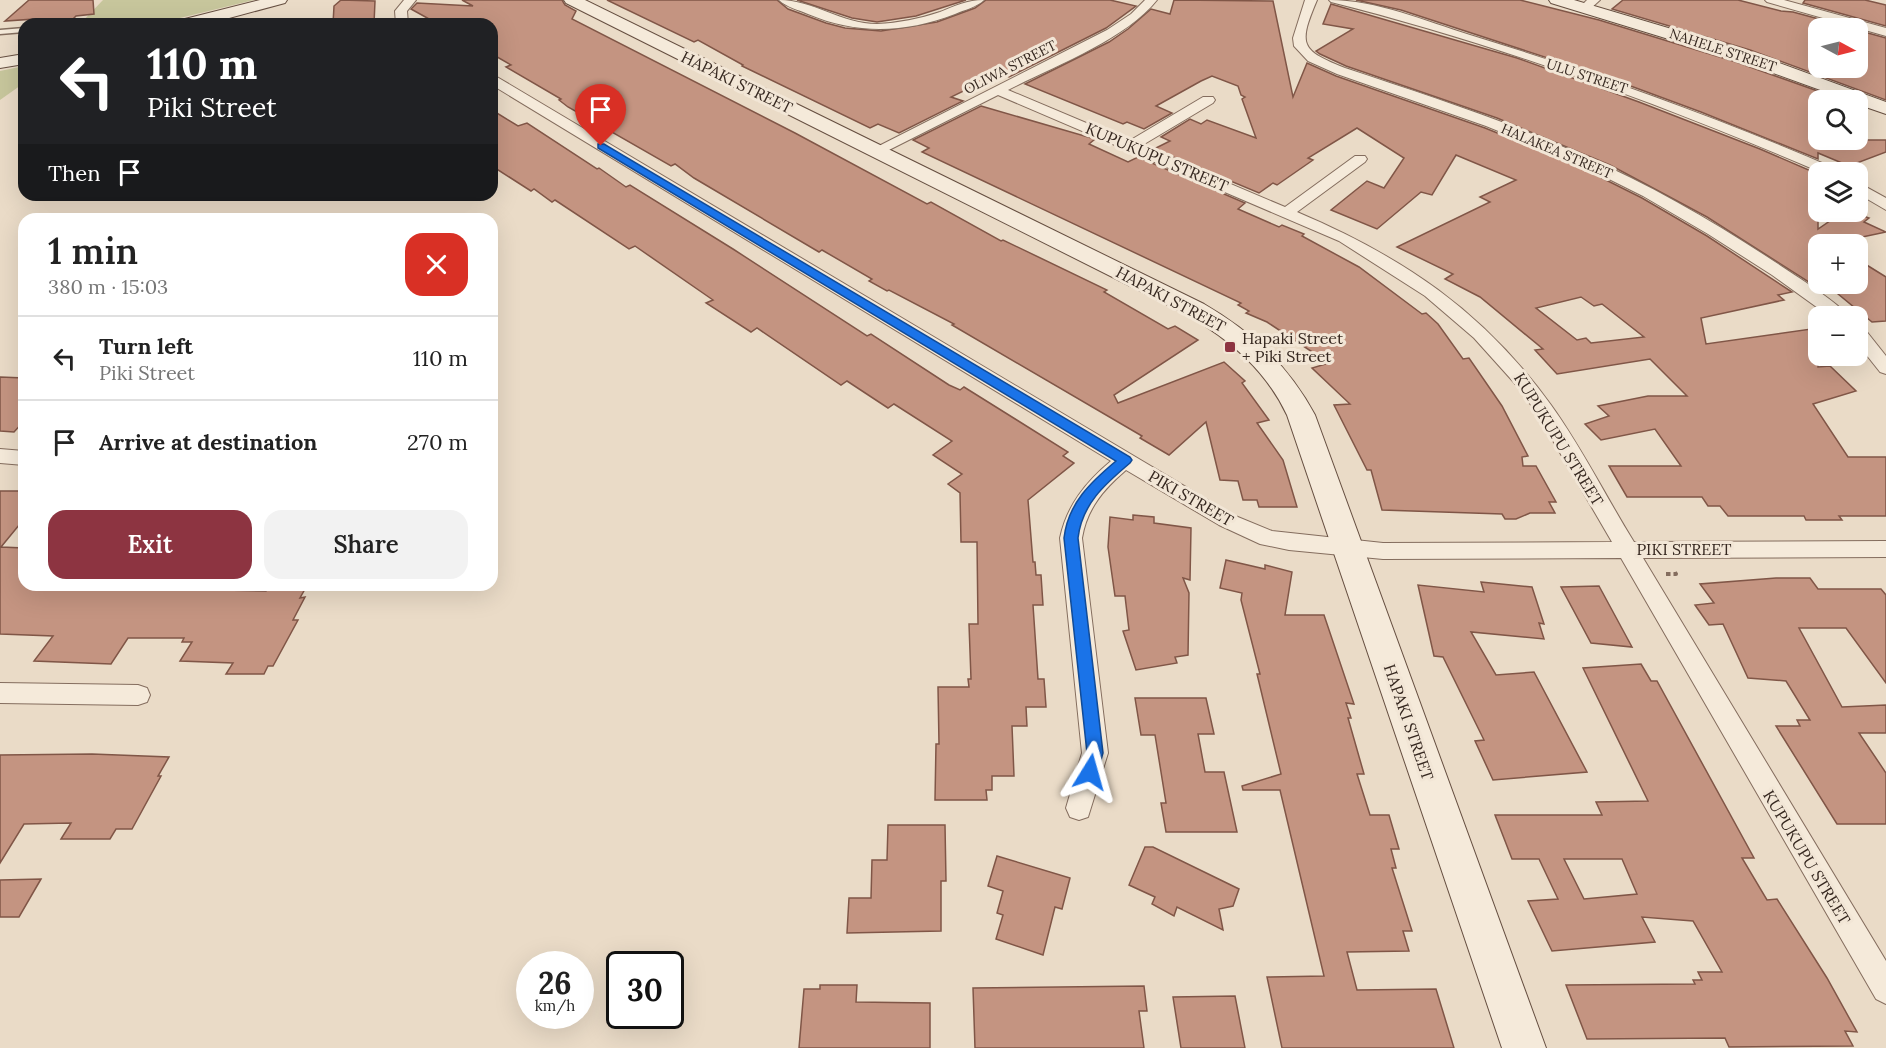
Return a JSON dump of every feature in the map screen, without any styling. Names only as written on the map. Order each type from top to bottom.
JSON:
[{"type":"street","points":[[210,18],[279,0]]},
{"type":"street","points":[[402,18],[401,11],[411,0]]},
{"type":"street","name":"HAPAKI STREET","points":[[572,0],[1196,309],[1223,325],[1270,364],[1294,400],[1524,1048]]},
{"type":"street","points":[[785,0],[839,22],[885,27],[922,23],[978,0]]},
{"type":"street","name":"OLIWA STREET","points":[[876,151],[1111,33],[1135,16],[1151,0]]},
{"type":"street","name":"HALAKEA STREET","points":[[1311,0],[1297,35],[1300,46],[1314,59],[1341,71],[1514,132],[1613,175],[1724,236],[1826,306]]},
{"type":"street","name":"ULU STREET","points":[[1335,0],[1401,18],[1617,86],[1730,129],[1808,162]]},
{"type":"street","name":"NAHELE STREET","points":[[1557,0],[1589,4],[1743,56],[1886,108]]},
{"type":"street","points":[[1771,0],[1886,32]]},
{"type":"street","points":[[0,63],[18,60]]},
{"type":"street","name":"PIKI STREET","points":[[498,87],[1226,520],[1268,538],[1383,551],[1886,549]]},
{"type":"street","name":"KUPUKUPU STREET","points":[[998,90],[1345,238],[1395,265],[1437,295],[1485,337],[1512,365],[1541,405],[1886,989]]},
{"type":"street","points":[[1131,146],[1208,100]]},
{"type":"street","points":[[1287,212],[1360,159]]},
{"type":"street","points":[[1868,193],[1886,205]]},
{"type":"street","points":[[1868,345],[1886,368]]},
{"type":"street","points":[[0,456],[18,458]]},
{"type":"street","points":[[1080,808],[1095,753],[1071,538],[1072,525],[1077,511],[1094,487],[1125,460]]},
{"type":"street","points":[[0,693],[138,695]]},
{"type":"lane","points":[[0,32],[18,30]]},
{"type":"path","points":[[1666,574],[1676,574],[1673,569]]},
{"type":"green space","points":[[103,0],[254,0],[180,18],[86,18]]},
{"type":"green space","points":[[18,67],[18,87],[0,100],[0,71]]},
{"type":"building","points":[[29,0],[93,0],[94,14],[74,18],[18,18],[18,20],[5,21]]},
{"type":"building","points":[[341,0],[375,1],[374,18],[333,18],[334,6]]},
{"type":"building","points":[[462,0],[562,0],[565,5],[576,11],[572,19],[795,133],[927,204],[931,202],[1001,241],[1107,290],[1104,292],[1168,329],[1175,326],[1198,340],[1114,395],[1118,403],[1224,362],[1245,381],[1242,383],[1269,420],[1257,423],[1283,460],[1297,507],[1259,507],[1257,500],[1243,500],[1238,481],[1220,480],[1206,422],[1169,455],[1140,438],[1142,436],[952,325],[954,324],[869,281],[872,279],[822,250],[819,252],[694,178],[675,164],[671,166],[568,107],[559,100],[561,99],[506,67],[511,65],[498,57],[498,18],[427,18],[411,9],[417,3],[473,6]]},
{"type":"building","points":[[607,0],[777,0],[788,9],[826,23],[845,28],[881,31],[937,22],[975,8],[986,0],[1110,0],[1136,6],[1106,28],[1009,77],[1000,73],[951,97],[963,101],[899,133],[878,124],[870,128],[742,66],[698,40],[694,42]]},
{"type":"building","points":[[797,0],[966,0],[916,16],[877,22],[852,18]]},
{"type":"building","points":[[1174,0],[1273,1],[1293,97],[1307,63],[1336,76],[1485,128],[1574,164],[1642,198],[1707,236],[1792,292],[1778,295],[1784,300],[1701,318],[1706,344],[1808,329],[1808,366],[1830,366],[1856,391],[1813,404],[1848,457],[1886,457],[1886,516],[1839,516],[1842,520],[1806,520],[1804,516],[1728,516],[1720,506],[1708,506],[1702,497],[1627,497],[1609,466],[1681,466],[1655,429],[1601,440],[1585,424],[1609,416],[1598,406],[1648,396],[1687,396],[1650,359],[1557,374],[1535,350],[1543,349],[1480,297],[1445,279],[1453,274],[1397,247],[1490,202],[1480,197],[1516,180],[1456,155],[1432,195],[1421,192],[1377,229],[1331,210],[1367,181],[1384,188],[1404,158],[1357,128],[1308,158],[1313,160],[1277,185],[1273,183],[1259,193],[1154,149],[1170,141],[1161,137],[1190,119],[1201,124],[1207,120],[1256,138],[1242,99],[1245,97],[1241,95],[1238,86],[1212,76],[1201,81],[1156,106],[1172,113],[1144,129],[1127,122],[1123,124],[1025,84],[1109,42],[1151,9],[1170,14]],"holes":[[[1581,297],[1594,306],[1602,304],[1644,337],[1591,343],[1586,338],[1577,340],[1536,308]]]},
{"type":"building","points":[[1356,0],[1520,0],[1599,20],[1736,62],[1815,90],[1808,90],[1808,150],[1868,150],[1868,140],[1886,140],[1886,152],[1860,162],[1839,162],[1818,153],[1818,159],[1609,78],[1401,10]]},
{"type":"building","points":[[1623,0],[1738,0],[1815,18],[1808,18],[1808,71],[1750,50],[1612,9]]},
{"type":"building","points":[[1805,0],[1865,0],[1886,5],[1886,26],[1868,21],[1868,18],[1857,18],[1803,3]]},
{"type":"building","points":[[1331,4],[1517,58],[1639,102],[1808,170],[1808,222],[1818,222],[1818,229],[1828,222],[1864,222],[1886,232],[1868,236],[1808,234],[1808,282],[1707,217],[1610,165],[1497,118],[1346,66],[1320,54],[1316,51],[1353,29],[1323,24]]},
{"type":"building","points":[[1868,33],[1886,38],[1886,100],[1868,93],[1868,90],[1859,90],[1826,78],[1868,78]]},
{"type":"building","points":[[981,106],[1095,139],[1089,144],[1128,162],[1138,157],[1245,203],[1238,209],[1279,227],[1282,225],[1304,234],[1302,236],[1359,267],[1422,314],[1426,313],[1438,324],[1463,359],[1469,358],[1502,406],[1528,456],[1522,457],[1523,466],[1536,466],[1556,502],[1549,502],[1555,513],[1530,513],[1516,519],[1505,519],[1502,514],[1382,510],[1371,470],[1367,470],[1334,405],[1350,404],[1312,368],[1329,363],[1267,322],[1246,313],[1249,311],[1238,305],[1241,303],[922,152],[929,148],[913,140]]},
{"type":"building","points":[[498,114],[518,126],[527,123],[626,187],[630,185],[733,249],[867,336],[871,334],[949,385],[960,390],[964,387],[1068,452],[1063,456],[1074,463],[1028,500],[1033,562],[1035,562],[1036,575],[1041,575],[1043,605],[1033,605],[1038,679],[1044,679],[1046,707],[1026,707],[1027,726],[1012,726],[1014,776],[992,776],[992,790],[986,790],[987,800],[935,800],[936,744],[939,744],[938,687],[969,687],[968,679],[971,679],[969,624],[978,624],[977,542],[961,542],[960,493],[948,484],[962,474],[933,455],[952,441],[894,404],[888,408],[847,381],[841,385],[757,328],[751,332],[706,303],[713,300],[635,246],[629,249],[555,200],[552,202],[534,189],[531,191],[498,170]]},
{"type":"building","points":[[1868,266],[1886,277],[1886,321],[1872,322],[1868,319],[1868,306],[1853,306],[1838,294],[1868,294]]},
{"type":"building","points":[[0,377],[18,378],[18,428],[14,432],[0,431]]},
{"type":"building","points":[[0,491],[18,491],[18,526],[1,547],[18,548],[18,591],[304,591],[300,598],[305,597],[293,620],[298,620],[273,666],[268,666],[264,674],[226,674],[233,663],[180,661],[192,642],[182,642],[184,638],[128,638],[111,664],[34,661],[53,636],[0,634]]},
{"type":"building","points":[[1133,515],[1154,517],[1154,523],[1191,528],[1190,580],[1183,578],[1189,593],[1188,655],[1175,657],[1177,663],[1136,670],[1123,631],[1129,630],[1125,596],[1115,596],[1108,547],[1110,517],[1133,520]]},
{"type":"building","points":[[1226,560],[1265,569],[1265,565],[1292,572],[1285,615],[1324,615],[1354,704],[1346,703],[1364,774],[1357,774],[1370,815],[1389,815],[1399,849],[1391,849],[1396,868],[1392,868],[1412,931],[1403,931],[1409,951],[1347,952],[1357,990],[1436,989],[1454,1048],[1282,1048],[1267,977],[1324,976],[1280,790],[1243,790],[1242,786],[1281,774],[1257,674],[1260,674],[1241,600],[1242,593],[1220,588]]},
{"type":"building","points":[[1776,578],[1810,578],[1818,589],[1881,589],[1886,595],[1886,683],[1846,628],[1799,628],[1842,707],[1886,705],[1886,733],[1859,733],[1886,773],[1886,824],[1837,824],[1776,726],[1800,726],[1797,720],[1810,720],[1786,681],[1748,678],[1723,624],[1709,625],[1695,605],[1714,603],[1700,584]]},
{"type":"building","points":[[1481,582],[1532,587],[1544,624],[1539,623],[1544,639],[1471,632],[1496,675],[1534,672],[1587,772],[1493,780],[1475,741],[1484,740],[1443,657],[1434,656],[1418,585],[1484,592]]},
{"type":"building","points":[[1599,586],[1632,647],[1591,643],[1561,587]]},
{"type":"building","points":[[1641,664],[1651,681],[1657,681],[1754,858],[1742,858],[1767,900],[1777,899],[1827,978],[1857,1032],[1845,1031],[1853,1046],[1729,1047],[1725,1038],[1587,1039],[1566,985],[1695,984],[1693,980],[1702,980],[1698,972],[1722,972],[1693,921],[1642,917],[1655,942],[1552,951],[1528,901],[1558,899],[1539,859],[1512,859],[1495,815],[1602,815],[1596,802],[1648,801],[1583,668]],"holes":[[[1564,859],[1622,859],[1637,894],[1584,899]]]},
{"type":"building","points":[[1135,698],[1206,698],[1214,734],[1198,734],[1205,772],[1224,772],[1237,832],[1166,832],[1161,803],[1166,803],[1155,735],[1141,735]]},
{"type":"building","points":[[92,754],[169,757],[132,829],[116,829],[110,839],[61,839],[71,823],[24,824],[0,863],[0,755]]},
{"type":"building","points":[[888,825],[945,825],[946,881],[941,881],[941,931],[847,933],[849,898],[871,898],[872,860],[887,860]]},
{"type":"building","points":[[1145,847],[1153,847],[1239,889],[1233,906],[1219,909],[1223,930],[1177,907],[1174,916],[1152,904],[1155,897],[1129,885]]},
{"type":"building","points":[[997,856],[1070,878],[1062,909],[1055,907],[1043,955],[996,939],[1003,915],[997,913],[1003,891],[988,886]]},
{"type":"building","points":[[41,879],[19,917],[0,917],[0,880]]},
{"type":"building","points":[[820,985],[857,985],[856,1002],[930,1003],[930,1048],[799,1048],[804,989],[820,989]]},
{"type":"building","points":[[1144,986],[1147,1011],[1139,1011],[1144,1048],[975,1048],[973,988]]},
{"type":"building","points":[[1235,996],[1245,1048],[1181,1048],[1173,997]]},
{"type":"place","name":"Hapaki Street + Piki Street","points":[[1230,347]]},
{"type":"route","points":[[601,146],[1125,460],[1094,487],[1077,511],[1072,525],[1071,538],[1095,753],[1090,772]]}]
